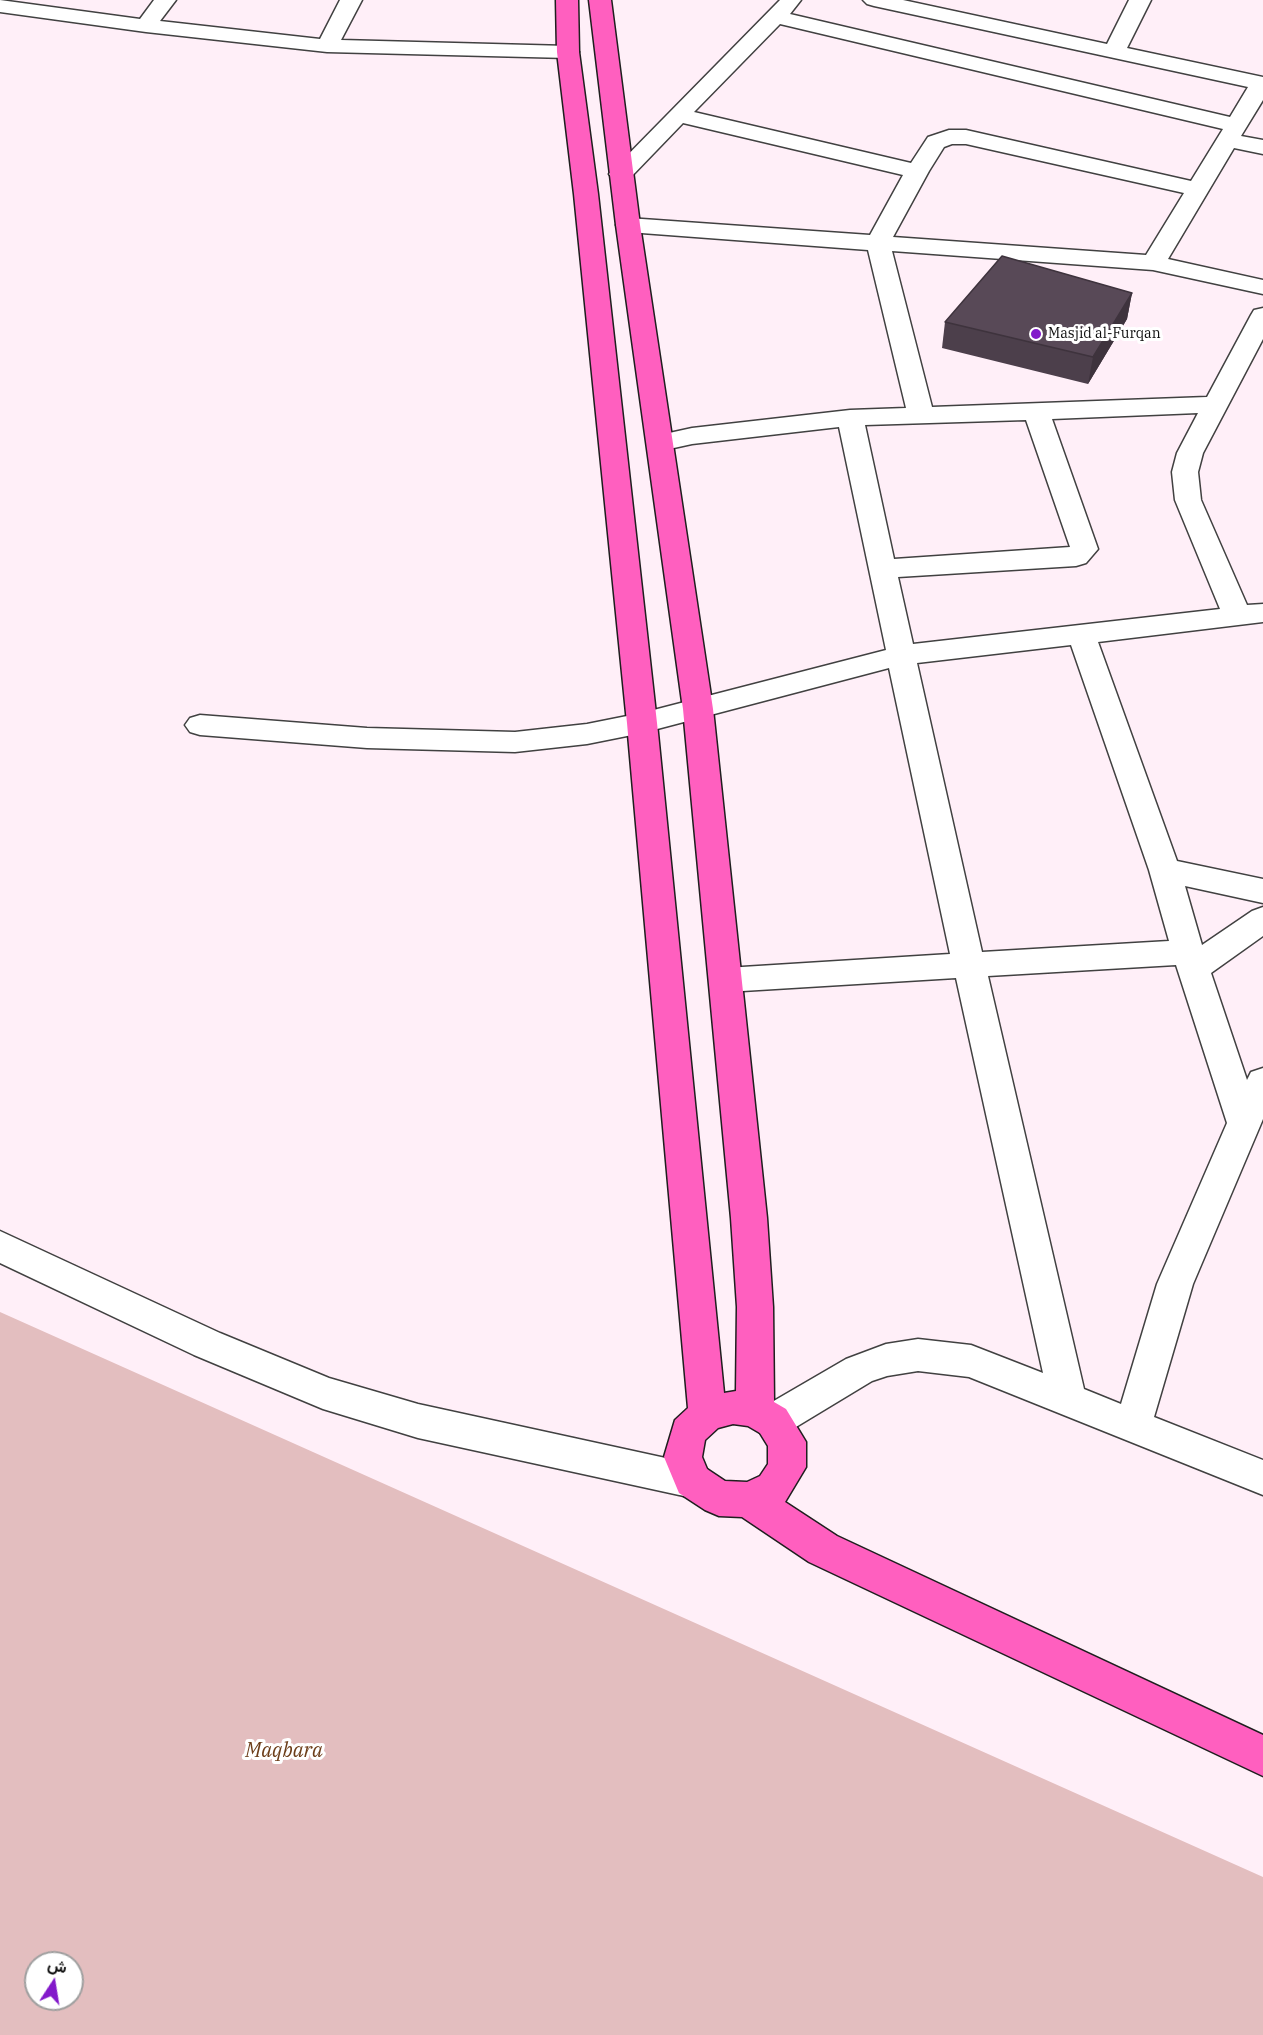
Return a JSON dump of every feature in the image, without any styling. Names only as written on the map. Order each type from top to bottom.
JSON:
[{"type":"main road","points":[[567,0],[568,52],[586,194],[642,723],[707,1414]]},
{"type":"main road","points":[[600,0],[628,225],[698,708],[726,980],[764,1416]]},
{"type":"main road","points":[[750,1500],[774,1488],[787,1467],[787,1442],[764,1416],[733,1407],[707,1414],[688,1432],[683,1457],[693,1481],[719,1498],[750,1500],[823,1548],[1263,1756]]},
{"type":"street","points":[[146,26],[165,0]]},
{"type":"street","points":[[327,46],[351,0]]},
{"type":"street","points":[[621,174],[681,116],[792,0]]},
{"type":"street","points":[[874,0],[1263,83],[1153,263]]},
{"type":"street","points":[[1114,52],[1140,0]]},
{"type":"street","points":[[0,6],[146,26],[327,46],[568,52]]},
{"type":"street","points":[[776,17],[1232,132],[1263,147]]},
{"type":"street","points":[[681,116],[917,171]]},
{"type":"street","points":[[921,415],[878,242],[917,171],[936,142],[949,137],[966,137],[1198,189]]},
{"type":"street","points":[[628,225],[1153,263],[1263,287]]},
{"type":"street","points":[[200,725],[367,738],[515,742],[587,734],[642,723],[902,655],[1250,615],[1188,500],[1185,472],[1190,453],[1263,315]]},
{"type":"street","points":[[660,443],[692,436],[850,417],[1215,405]]},
{"type":"street","points":[[883,569],[1076,557],[1084,549],[1082,534],[1036,411]]},
{"type":"street","points":[[850,417],[969,964],[1068,1400]]},
{"type":"street","points":[[1081,634],[1165,870],[1190,960],[1244,1123]]},
{"type":"street","points":[[1165,870],[1263,891]]},
{"type":"street","points":[[726,980],[969,964],[1190,960],[1263,919]]},
{"type":"street","points":[[1133,1426],[1175,1284],[1263,1081]]},
{"type":"street","points":[[0,1246],[207,1344],[324,1393],[418,1421],[693,1481]]},
{"type":"street","points":[[764,1416],[859,1370],[886,1360],[918,1355],[971,1360],[1263,1478]]},
{"type":"green space","name":"Maqbara","points":[[0,1312],[1263,1877],[1263,2035],[0,2035]]},
{"type":"building","points":[[1002,256],[1132,293],[1093,357],[945,322]]},
{"type":"place","name":"Masjid al-Furqan","points":[[1036,334]]}]
